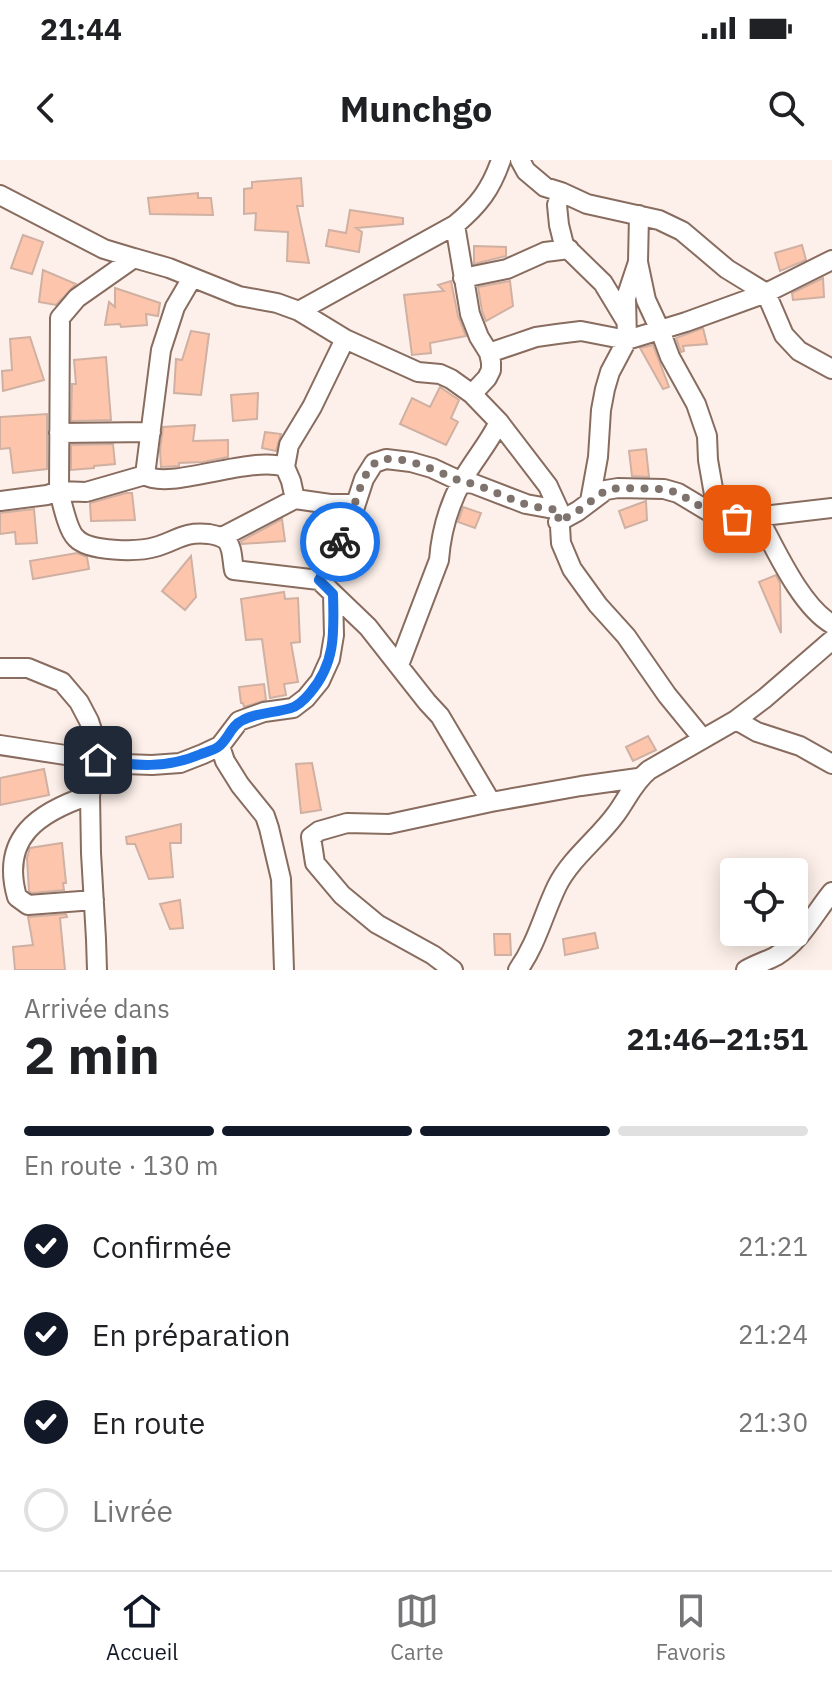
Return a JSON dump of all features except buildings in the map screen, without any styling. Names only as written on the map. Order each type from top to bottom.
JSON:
[{"type":"street","points":[[299,311],[455,225],[485,196],[501,160]]},
{"type":"street","points":[[520,160],[526,171],[545,187],[587,204],[659,220],[682,231],[727,269],[766,293],[784,335],[799,351],[832,369]]},
{"type":"street","points":[[561,192],[557,205],[564,245],[603,283],[627,332]]},
{"type":"street","points":[[0,195],[104,249],[169,268],[239,296],[277,303],[299,311],[345,339],[418,372],[440,374],[472,394],[499,422],[540,475],[559,516],[561,543],[572,569],[703,739]]},
{"type":"street","points":[[639,215],[638,262],[646,300],[670,357],[696,404],[707,436],[718,517]]},
{"type":"street","points":[[455,225],[470,314],[489,353],[491,370],[472,394]]},
{"type":"street","points":[[463,278],[507,269],[545,252],[569,249]]},
{"type":"street","points":[[134,258],[77,298],[60,318],[59,491],[76,538],[97,548],[141,550],[194,533],[222,537],[295,499],[355,504]]},
{"type":"street","points":[[489,353],[536,337],[581,331],[660,330],[766,293],[832,260]]},
{"type":"street","points":[[590,501],[605,389],[627,332],[626,298],[638,262]]},
{"type":"street","points":[[145,475],[161,350],[175,307],[192,278]]},
{"type":"street","points":[[295,499],[285,467],[289,445],[312,407],[345,339]]},
{"type":"street","points":[[399,665],[436,570],[446,519],[462,482],[499,422]]},
{"type":"street","points":[[59,433],[151,432]]},
{"type":"street","points":[[319,580],[347,531],[364,479],[374,463],[386,459],[432,468],[462,482],[559,516],[578,511],[606,490],[618,488],[664,489],[678,493],[718,517],[737,519],[832,508]]},
{"type":"street","points":[[145,475],[150,479],[168,479],[233,468],[285,467]]},
{"type":"street","points":[[0,501],[59,491],[86,492],[145,475]]},
{"type":"street","points":[[758,517],[794,582],[816,613],[832,624]]},
{"type":"street","points":[[222,537],[230,546],[234,570],[319,580],[368,627],[440,716],[491,802]]},
{"type":"street","points":[[0,745],[138,765],[180,763],[220,746],[239,721],[264,712],[293,708],[320,681],[330,659],[334,635],[333,594]]},
{"type":"street","points":[[518,970],[532,949],[557,886],[615,816],[638,778],[736,720],[832,640]]},
{"type":"street","points":[[0,668],[28,668],[62,682],[79,702],[96,742],[98,760],[90,795],[97,970]]},
{"type":"street","points":[[736,720],[757,732],[800,746],[832,764]]},
{"type":"street","points":[[220,746],[225,761],[265,816],[269,828],[281,879],[284,970]]},
{"type":"street","points":[[453,970],[433,955],[377,924],[342,895],[315,863],[311,837],[319,831],[347,823],[389,824],[491,802],[638,778]]},
{"type":"street","points":[[90,795],[49,811],[20,838],[12,881],[17,897],[28,905],[94,900]]},
{"type":"street","points":[[746,970],[776,955],[800,937],[832,892]]},
{"type":"way so far","points":[[340,542],[347,531],[364,479],[374,463],[386,459],[432,468],[507,498],[559,510],[558,522],[606,490],[618,488],[664,489],[678,493],[718,517],[737,519]]},
{"type":"route","points":[[98,760],[124,764],[180,763],[220,746],[239,721],[264,712],[293,708],[306,698],[320,681],[330,659],[334,635],[333,594],[319,580],[340,542]]}]
